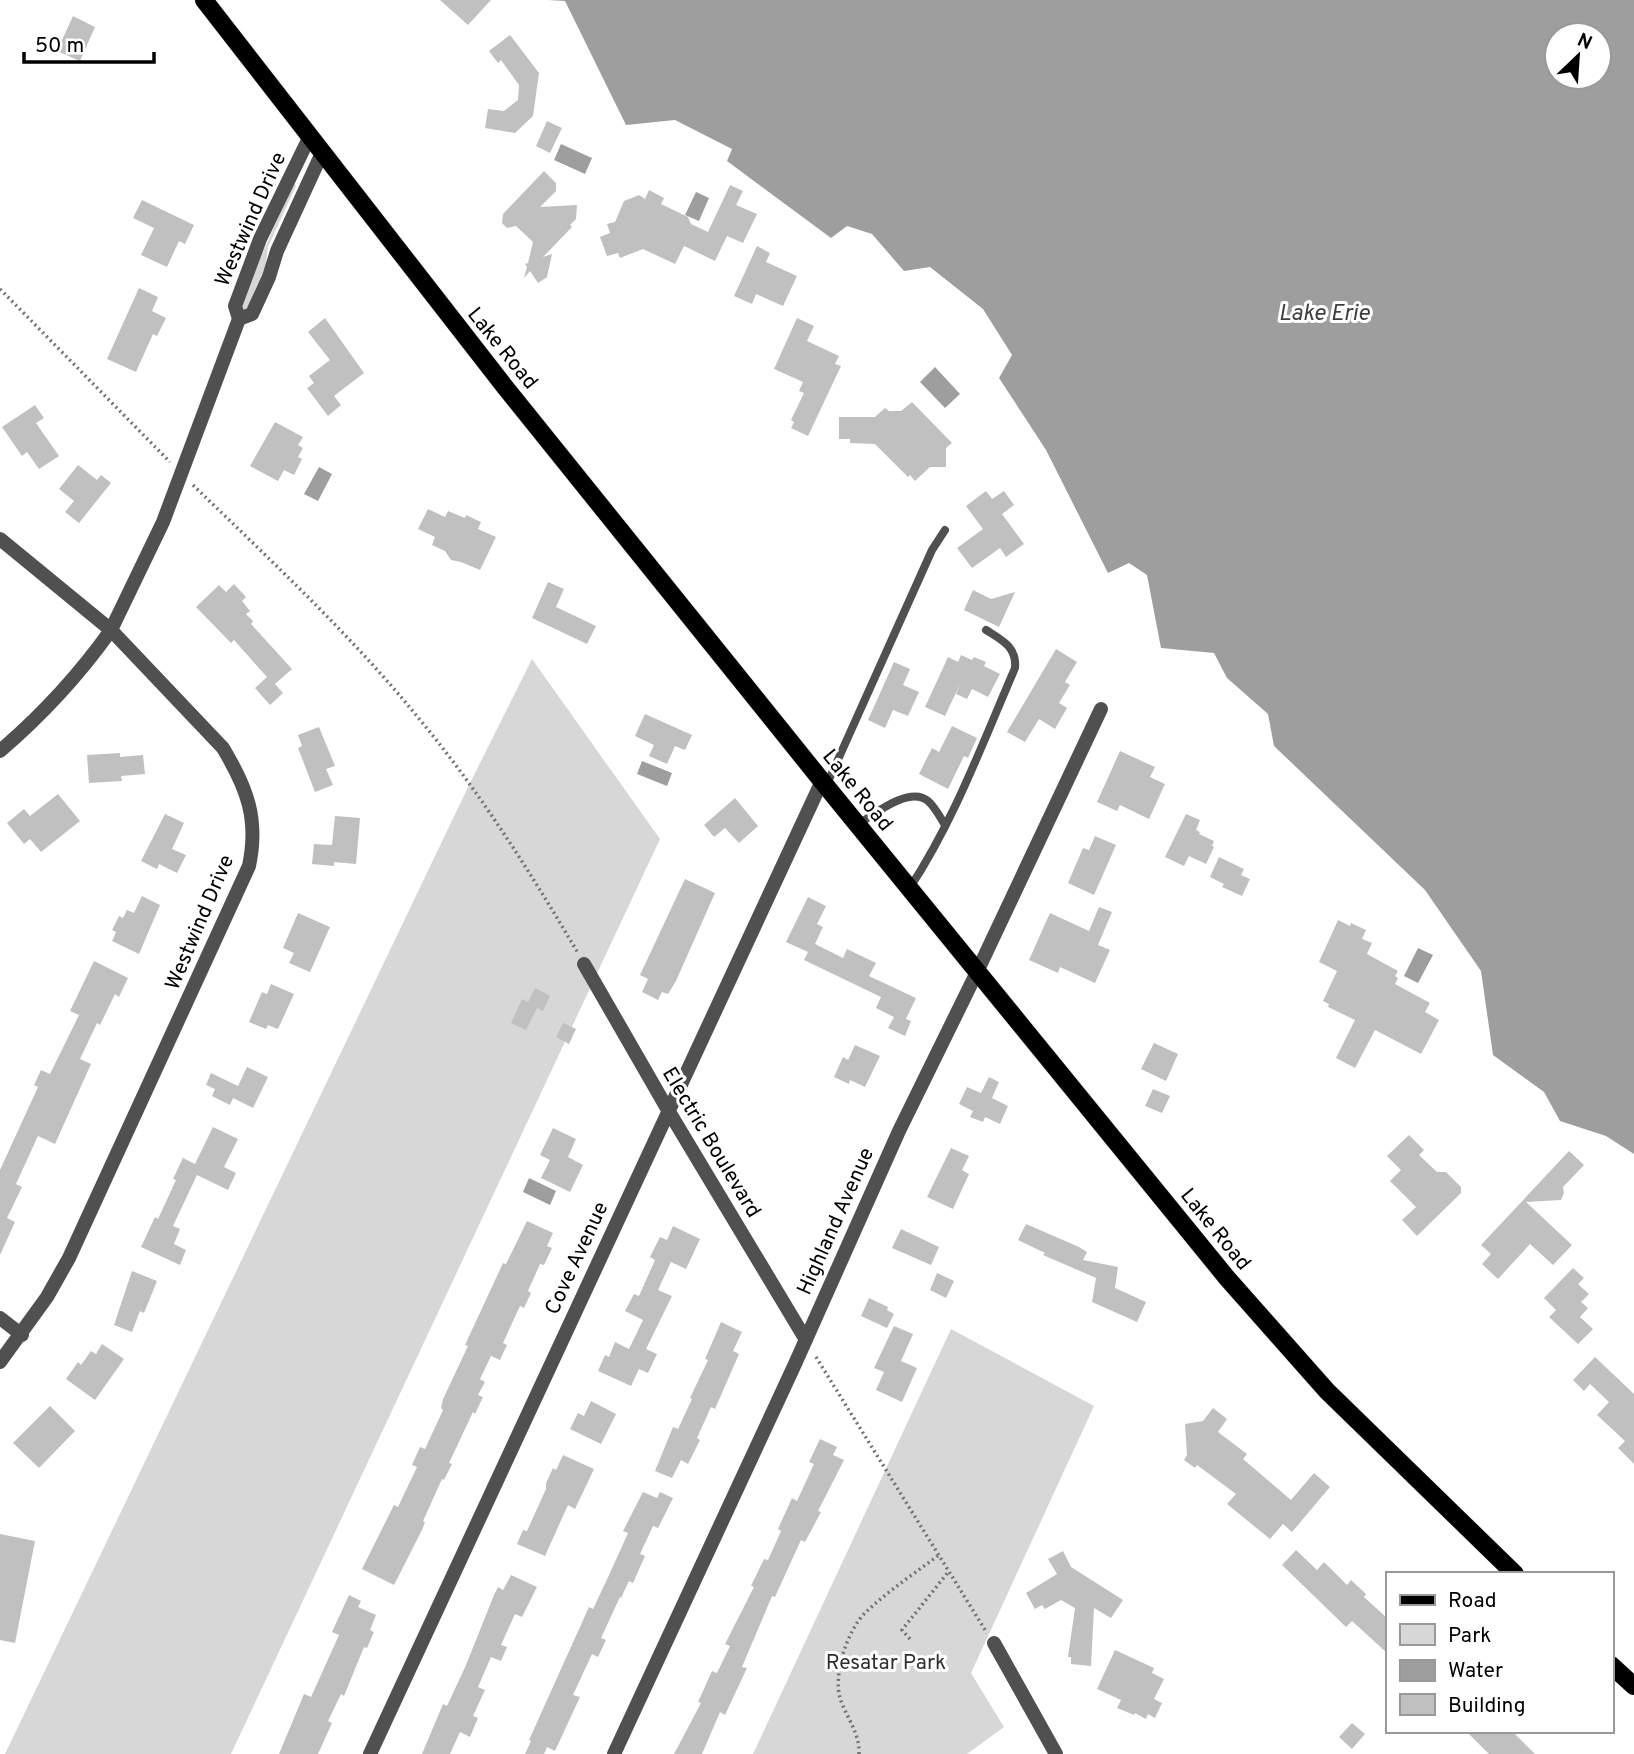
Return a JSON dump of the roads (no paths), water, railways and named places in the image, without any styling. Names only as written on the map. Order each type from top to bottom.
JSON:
[{"type":"main road","name":"Lake Road","points":[[204,0],[452,320],[824,784],[1264,1322],[1327,1391],[1514,1572]]},
{"type":"main road","points":[[1613,1667],[1634,1686]]},
{"type":"street","name":"Westwind Drive","points":[[0,1362],[22,1335],[69,1258],[245,877],[251,855],[253,833],[250,806],[240,778],[223,748],[111,630],[148,556],[182,474],[239,320],[235,306],[260,239],[310,136]]},
{"type":"street","name":"Westwind Drive","points":[[239,320],[252,314],[270,277],[277,251],[323,153]]},
{"type":"street","points":[[0,539],[111,630],[94,654],[34,722],[0,751]]},
{"type":"street","name":"Highland Avenue","points":[[614,1754],[806,1340],[914,1099],[1101,709]]},
{"type":"street","name":"Cove Avenue","points":[[370,1754],[668,1111],[824,784]]},
{"type":"street","name":"Electric Boulevard","points":[[584,964],[668,1111],[806,1340]]},
{"type":"street","points":[[0,1318],[22,1335]]},
{"type":"street","points":[[994,1643],[1056,1754]]},
{"type":"lane","points":[[824,784],[932,550],[945,530]]},
{"type":"lane","points":[[909,889],[924,867],[945,824],[1016,668],[1016,657],[1008,643],[986,630]]},
{"type":"lane","points":[[857,825],[898,800],[915,796],[928,800],[945,824]]},
{"type":"water","name":"Lake Erie","points":[[548,0],[1634,0],[1634,1154],[1606,1136],[1560,1121],[1544,1092],[1493,1055],[1481,971],[1425,890],[1274,746],[1268,714],[1227,678],[1214,653],[1161,648],[1147,575],[1129,563],[1108,573],[1046,450],[999,378],[1012,355],[983,309],[930,267],[904,271],[872,234],[847,226],[831,238],[727,161],[732,149],[675,120],[626,125],[565,1]]},
{"type":"water","points":[[561,144],[592,158],[585,174],[554,160]]},
{"type":"water","points":[[696,192],[709,198],[699,221],[685,215]]},
{"type":"water","points":[[935,367],[960,394],[945,408],[920,382]]},
{"type":"water","points":[[319,467],[332,474],[318,501],[304,494]]},
{"type":"water","points":[[642,761],[672,773],[667,786],[637,774]]},
{"type":"water","points":[[1418,948],[1433,955],[1418,983],[1404,976]]},
{"type":"water","points":[[529,1178],[556,1191],[550,1205],[523,1192]]},
{"type":"park label","name":"Resatar Park","points":[[886,1662]]}]
